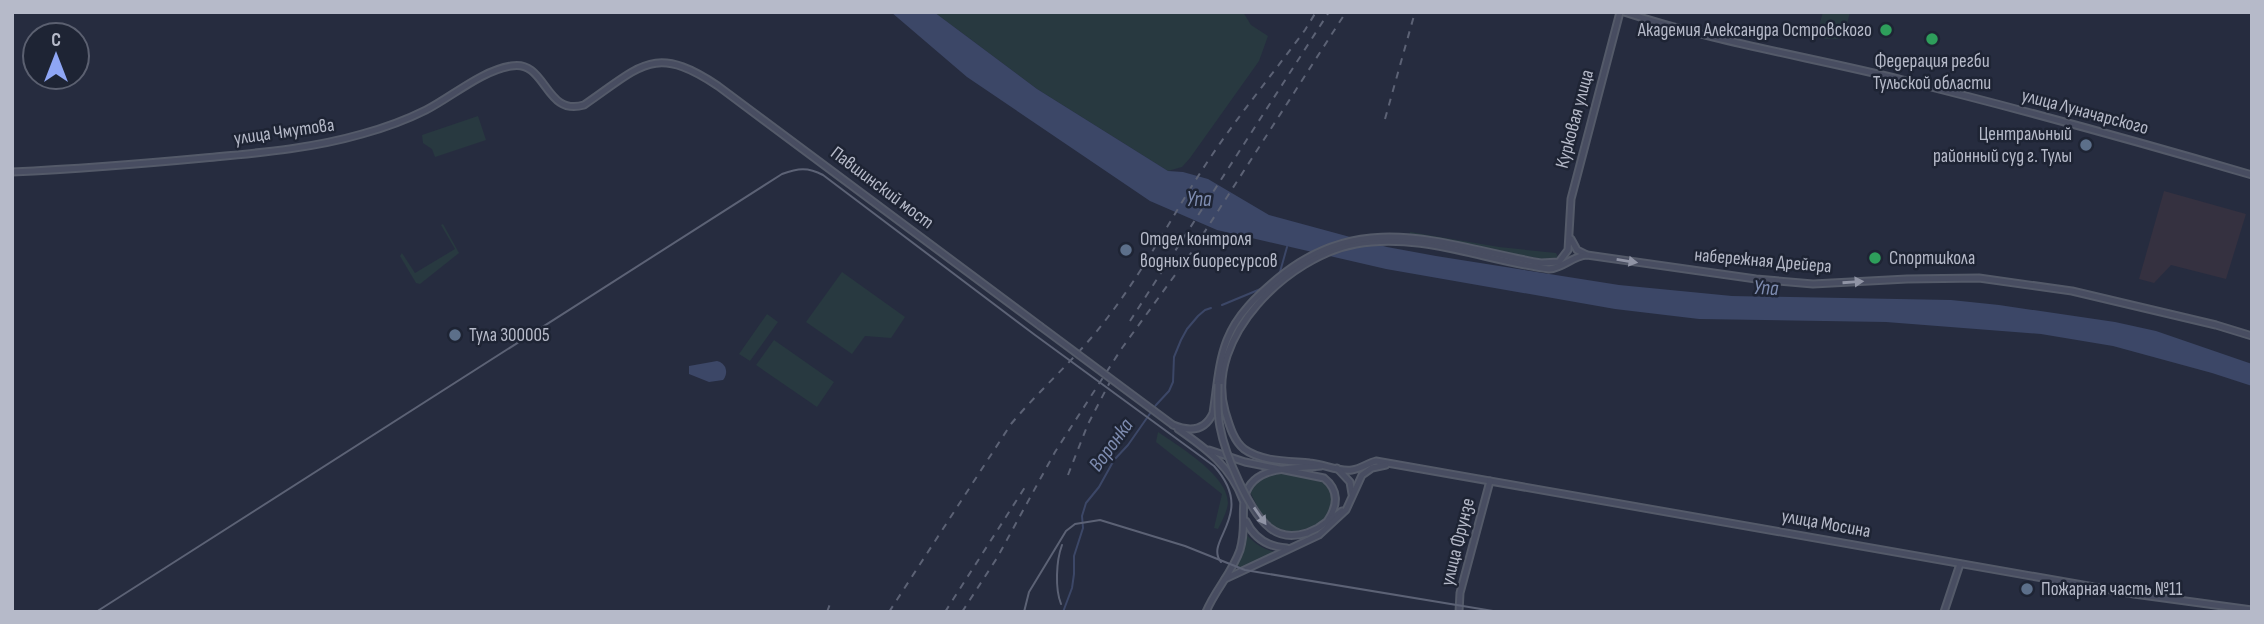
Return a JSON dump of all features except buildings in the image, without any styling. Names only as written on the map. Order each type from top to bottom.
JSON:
[{"type":"main road","name":"улица Луначарского","points":[[1622,12],[2005,106],[2252,175]]},
{"type":"main road","name":"Курковая улица","points":[[1570,236],[1571,199],[1622,12]]},
{"type":"main road","name":"Павшинский мост","points":[[569,107],[584,105],[632,72],[649,64],[671,62],[696,71],[1209,450]]},
{"type":"main road","name":"улица Чмутова","points":[[12,172],[186,160],[327,144],[405,120],[482,78],[513,65],[528,68],[557,101],[569,107]]},
{"type":"main road","points":[[1173,425],[1188,429],[1201,428],[1210,419],[1223,351],[1236,323],[1262,292],[1295,264],[1323,249],[1352,239],[1383,236],[1551,263],[1559,262],[1565,257],[1570,236]]},
{"type":"main road","points":[[1570,236],[1575,247],[1587,255]]},
{"type":"main road","points":[[1352,494],[1350,482],[1336,468],[1255,455],[1242,448],[1234,435],[1224,406],[1226,360],[1243,322],[1257,304],[1292,273],[1324,254],[1363,242],[1419,242],[1552,269],[1563,267],[1576,257],[1587,255]]},
{"type":"main road","name":"набережная Дрейера","points":[[1587,255],[1744,278],[1813,284],[1971,277],[2057,288],[2252,336]]},
{"type":"main road","points":[[1218,384],[1218,417],[1225,450],[1261,518],[1270,528],[1284,535],[1307,533],[1347,507]]},
{"type":"main road","points":[[1209,450],[1245,462],[1320,476],[1330,483],[1335,493],[1336,502],[1328,520]]},
{"type":"main road","points":[[1206,612],[1232,567],[1242,540],[1245,518],[1244,503],[1231,475],[1209,450]]},
{"type":"main road","name":"улица Мосина","points":[[1336,468],[1350,470],[1376,461],[2134,594],[2252,610]]},
{"type":"main road","points":[[1225,579],[1319,535],[1347,507],[1359,480],[1369,469],[1395,464]]},
{"type":"main road","points":[[1244,503],[1250,486],[1259,475],[1286,469],[1327,466]]},
{"type":"main road","name":"улица Фрунзе","points":[[1459,612],[1461,593],[1490,481]]},
{"type":"main road","points":[[1245,518],[1249,528],[1260,540],[1275,547],[1291,548]]},
{"type":"main road","points":[[1944,612],[1960,564]]},
{"type":"main road","points":[[1232,567],[1243,571]]},
{"type":"shaded area","points":[[934,12],[1243,12],[1251,25],[1268,36],[1259,61],[1190,158],[1182,167],[1168,171],[1037,89]]},
{"type":"shaded area","points":[[1823,12],[1850,12],[1845,32],[1838,39],[1825,39],[1820,33]]},
{"type":"shaded area","points":[[478,116],[486,140],[435,157],[432,149],[423,143],[422,135]]},
{"type":"shaded area","points":[[2164,191],[2246,214],[2226,279],[2171,265],[2154,283],[2139,279]]},
{"type":"shaded area","points":[[443,224],[459,253],[420,284],[416,283],[400,256],[402,253],[415,273],[455,249],[441,225]]},
{"type":"shaded area","points":[[1410,232],[1499,247],[1556,253],[1558,257],[1555,260],[1542,259]]},
{"type":"shaded area","points":[[842,272],[905,317],[891,338],[865,336],[852,354],[806,322]]},
{"type":"shaded area","points":[[767,314],[778,322],[750,361],[739,354]]},
{"type":"shaded area","points":[[774,340],[834,382],[817,407],[756,365]]},
{"type":"shaded area","points":[[1158,432],[1189,453],[1220,482],[1228,503],[1218,529],[1214,528],[1222,494],[1156,442]]},
{"type":"shaded area","points":[[1279,473],[1317,478],[1332,488],[1334,499],[1331,510],[1323,520],[1312,528],[1298,532],[1284,532],[1267,522],[1250,492],[1262,479]]},
{"type":"shaded area","points":[[1247,535],[1260,546],[1275,552],[1241,568],[1237,565]]},
{"type":"water","name":"Упа","points":[[891,12],[934,12],[1037,89],[1168,171],[1208,179],[1269,215],[1387,247],[1619,285],[1732,296],[1951,300],[2115,322],[2156,331],[2252,364],[2252,386],[2113,346],[2041,334],[1886,322],[1699,319],[1615,309],[1386,269],[1217,230],[1150,201],[967,77]]},
{"type":"water","points":[[717,361],[726,369],[723,380],[709,382],[689,374],[689,366]]},
{"type":"waterway","name":"Воронка","points":[[1270,282],[1280,272],[1287,247]]},
{"type":"waterway","name":"Воронка","points":[[1222,305],[1263,288]]},
{"type":"waterway","name":"Воронка","points":[[1063,612],[1072,588],[1074,556],[1083,528],[1082,516],[1086,503],[1099,487],[1114,460],[1169,391],[1173,382],[1174,357],[1181,340],[1198,316],[1211,308]]},
{"type":"tram line","points":[[96,612],[782,174],[803,169],[823,175],[1214,466],[1226,483],[1231,499],[1231,512],[1218,545],[1217,554],[1221,562]]},
{"type":"tram line","points":[[1024,612],[1029,592],[1066,531],[1075,524],[1100,520],[1185,546],[1245,570],[1499,612]]},
{"type":"tram line","points":[[1061,604],[1057,575],[1062,545]]},
{"type":"railway","points":[[889,612],[1011,424],[1108,317],[1218,147],[1316,12]]},
{"type":"railway","points":[[1130,321],[1329,12]]},
{"type":"railway","points":[[962,612],[997,558],[1055,452],[1122,348],[1191,253],[1346,12]]},
{"type":"railway","points":[[1385,119],[1415,12]]},
{"type":"railway","points":[[1068,475],[1088,424],[1111,380]]},
{"type":"railway","points":[[945,612],[1027,484]]},
{"type":"railway","points":[[827,612],[830,604]]},
{"type":"place","name":"Академия Александра Островского","points":[[1886,30]]},
{"type":"place","name":"Федерация регби Тульской области","points":[[1932,39]]},
{"type":"place","name":"Центральный районный суд г. Тулы","points":[[2086,145]]},
{"type":"place","name":"Отдел контроля водных биоресурсов","points":[[1126,250]]},
{"type":"place","name":"Спортшкола","points":[[1875,258]]},
{"type":"place","name":"Тула 300005","points":[[455,335]]},
{"type":"place","name":"Пожарная часть №11","points":[[2027,589]]}]
